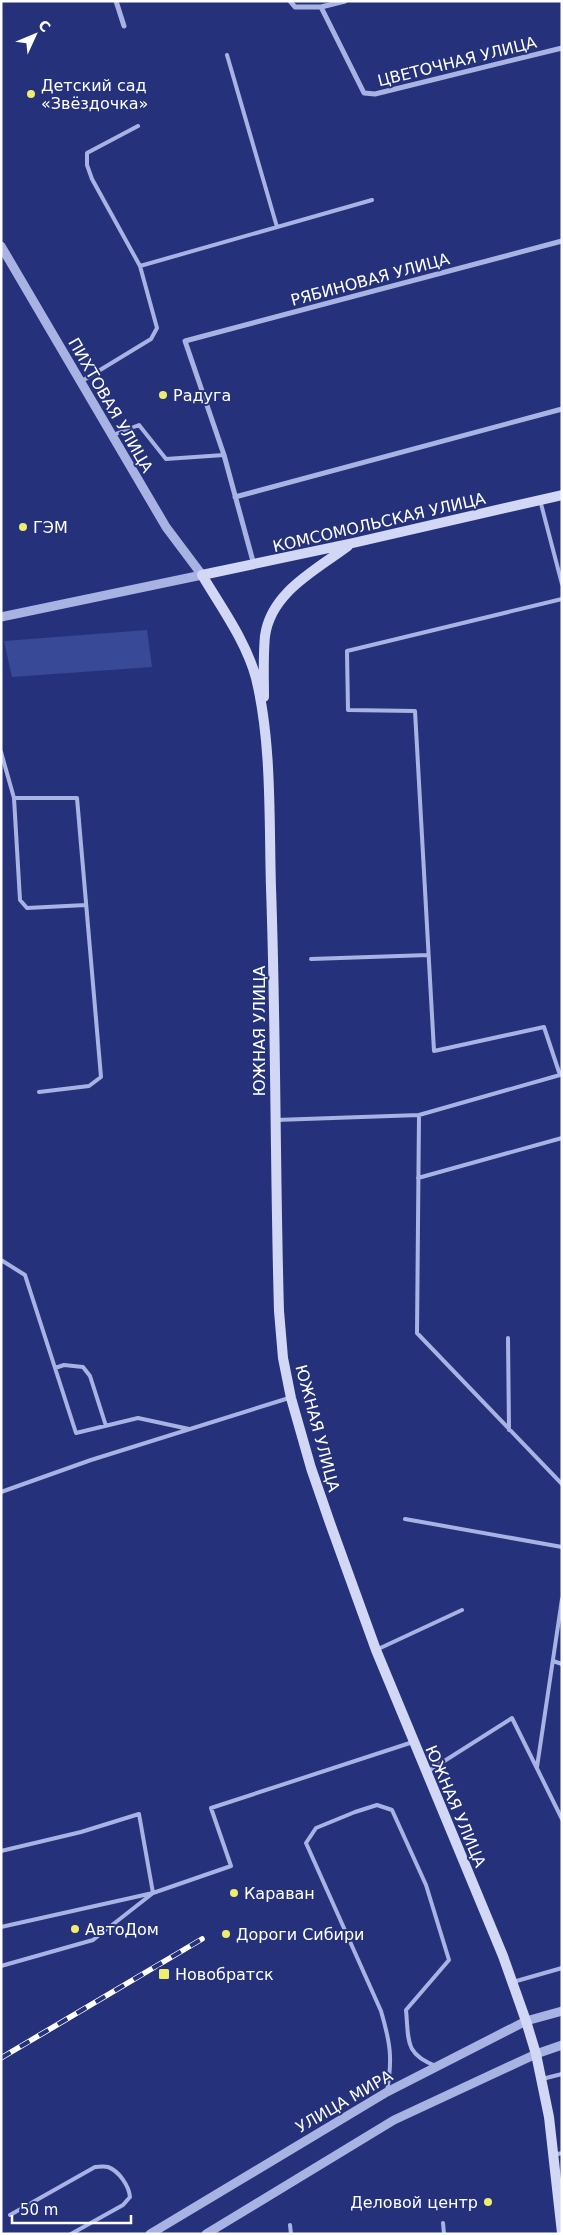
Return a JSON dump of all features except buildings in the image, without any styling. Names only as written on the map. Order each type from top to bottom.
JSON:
[{"type":"main road","name":"КОМСОМОЛЬСКАЯ УЛИЦА","points":[[202,575],[254,565],[562,495]]},
{"type":"main road","points":[[263,716],[265,636],[270,615],[280,600],[294,585],[353,543]]},
{"type":"main road","name":"ЮЖНАЯ УЛИЦА","points":[[202,575],[246,652],[255,677],[263,716],[273,926],[274,1120],[278,1311],[283,1358],[291,1398],[326,1514],[376,1650],[513,1982],[526,2021],[536,2054],[558,2154],[562,2233]]},
{"type":"street","points":[[116,1],[124,26]]},
{"type":"street","points":[[290,1],[295,7],[321,7],[345,1]]},
{"type":"street","name":"ЦВЕТОЧНАЯ УЛИЦА","points":[[321,7],[364,93],[375,94],[562,48]]},
{"type":"street","name":"РЯБИНОВАЯ УЛИЦА","points":[[224,455],[185,341],[562,241]]},
{"type":"street","name":"ПИХТОВАЯ УЛИЦА","points":[[1,246],[166,527],[202,575]]},
{"type":"street","points":[[235,497],[562,409]]},
{"type":"street","points":[[224,455],[254,565]]},
{"type":"street","points":[[1,617],[202,575]]},
{"type":"street","name":"УЛИЦА МИРА","points":[[150,2234],[387,2092],[526,2021],[562,2011]]},
{"type":"street","points":[[206,2234],[394,2120],[536,2054],[562,2045]]},
{"type":"lane","points":[[227,56],[277,227]]},
{"type":"lane","points":[[80,382],[151,339],[157,328],[140,266],[92,179],[87,165],[87,154],[138,126]]},
{"type":"lane","points":[[140,266],[372,200]]},
{"type":"lane","points":[[111,436],[139,424],[166,459],[224,455]]},
{"type":"lane","points":[[540,500],[562,584]]},
{"type":"lane","points":[[274,1120],[419,1115],[560,1075],[544,1027],[434,1051],[415,711],[348,710],[347,651],[562,599]]},
{"type":"lane","points":[[1,752],[14,798],[20,900],[27,908],[86,905]]},
{"type":"lane","points":[[14,798],[77,798],[101,1077],[89,1086],[39,1092]]},
{"type":"lane","points":[[311,958],[428,955]]},
{"type":"lane","points":[[419,1115],[417,1334],[562,1484]]},
{"type":"lane","points":[[418,1178],[562,1138]]},
{"type":"lane","points":[[1,1260],[24,1275],[76,1433],[138,1418],[189,1429]]},
{"type":"lane","points":[[508,1338],[509,1430]]},
{"type":"lane","points":[[54,1368],[64,1365],[84,1367],[90,1376],[106,1426]]},
{"type":"lane","points":[[1,1492],[189,1429],[291,1398]]},
{"type":"lane","points":[[404,1519],[562,1547]]},
{"type":"lane","points":[[537,1768],[562,1599]]},
{"type":"lane","points":[[376,1650],[462,1610]]},
{"type":"lane","points":[[553,1662],[562,1664]]},
{"type":"lane","points":[[426,1772],[512,1718],[562,1819]]},
{"type":"lane","points":[[1,1927],[153,1893],[231,1866],[211,1808],[413,1742]]},
{"type":"lane","points":[[387,2092],[392,2066],[388,2035],[381,2011],[306,1843],[316,1828],[377,1805],[392,1810],[426,1884],[449,1960],[406,2010],[410,2047],[423,2061],[436,2066]]},
{"type":"lane","points":[[1,1851],[81,1832],[139,1814],[153,1893]]},
{"type":"lane","points":[[1,1966],[93,1940],[153,1893]]},
{"type":"lane","points":[[513,1982],[562,1968]]},
{"type":"lane","points":[[542,2080],[562,2074]]},
{"type":"lane","points":[[10,2215],[95,2167],[107,2167],[118,2174],[129,2189],[130,2197],[123,2205],[71,2234]]},
{"type":"lane","points":[[443,2223],[444,2234]]},
{"type":"lane","points":[[290,2224],[291,2234]]},
{"type":"shaded area","points":[[147,630],[152,667],[12,677],[4,641]]},
{"type":"railway","points":[[1,2058],[202,1939]]},
{"type":"place","name":"Детский сад «Звёздочка»","points":[[31,94]]},
{"type":"place","name":"Радуга","points":[[163,395]]},
{"type":"place","name":"ГЭМ","points":[[23,527]]},
{"type":"place","name":"Караван","points":[[234,1893]]},
{"type":"place","name":"АвтоДом","points":[[75,1929]]},
{"type":"place","name":"Дороги Сибири","points":[[226,1934]]},
{"type":"place","name":"Новобратск","points":[[164,1974]]},
{"type":"place","name":"Деловой центр","points":[[488,2202]]}]
